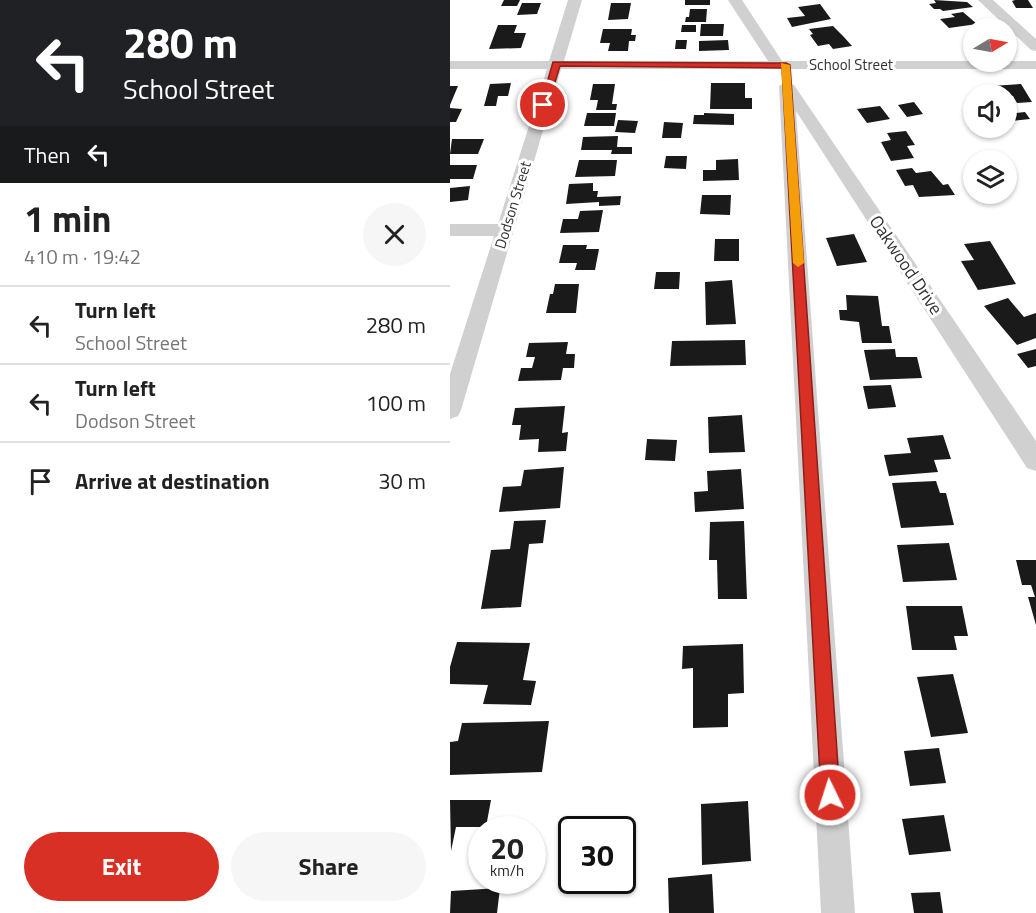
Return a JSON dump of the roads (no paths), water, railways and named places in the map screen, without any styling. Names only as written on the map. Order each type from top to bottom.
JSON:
[{"type":"street","name":"Dodson Street","points":[[450,410],[575,0]]},
{"type":"street","name":"Oakwood Drive","points":[[735,0],[1036,461]]},
{"type":"street","points":[[985,0],[1036,46]]},
{"type":"street","name":"School Street","points":[[450,64],[556,64],[784,72],[1036,65]]},
{"type":"street","points":[[784,72],[838,913]]},
{"type":"street","points":[[450,230],[505,230]]}]
